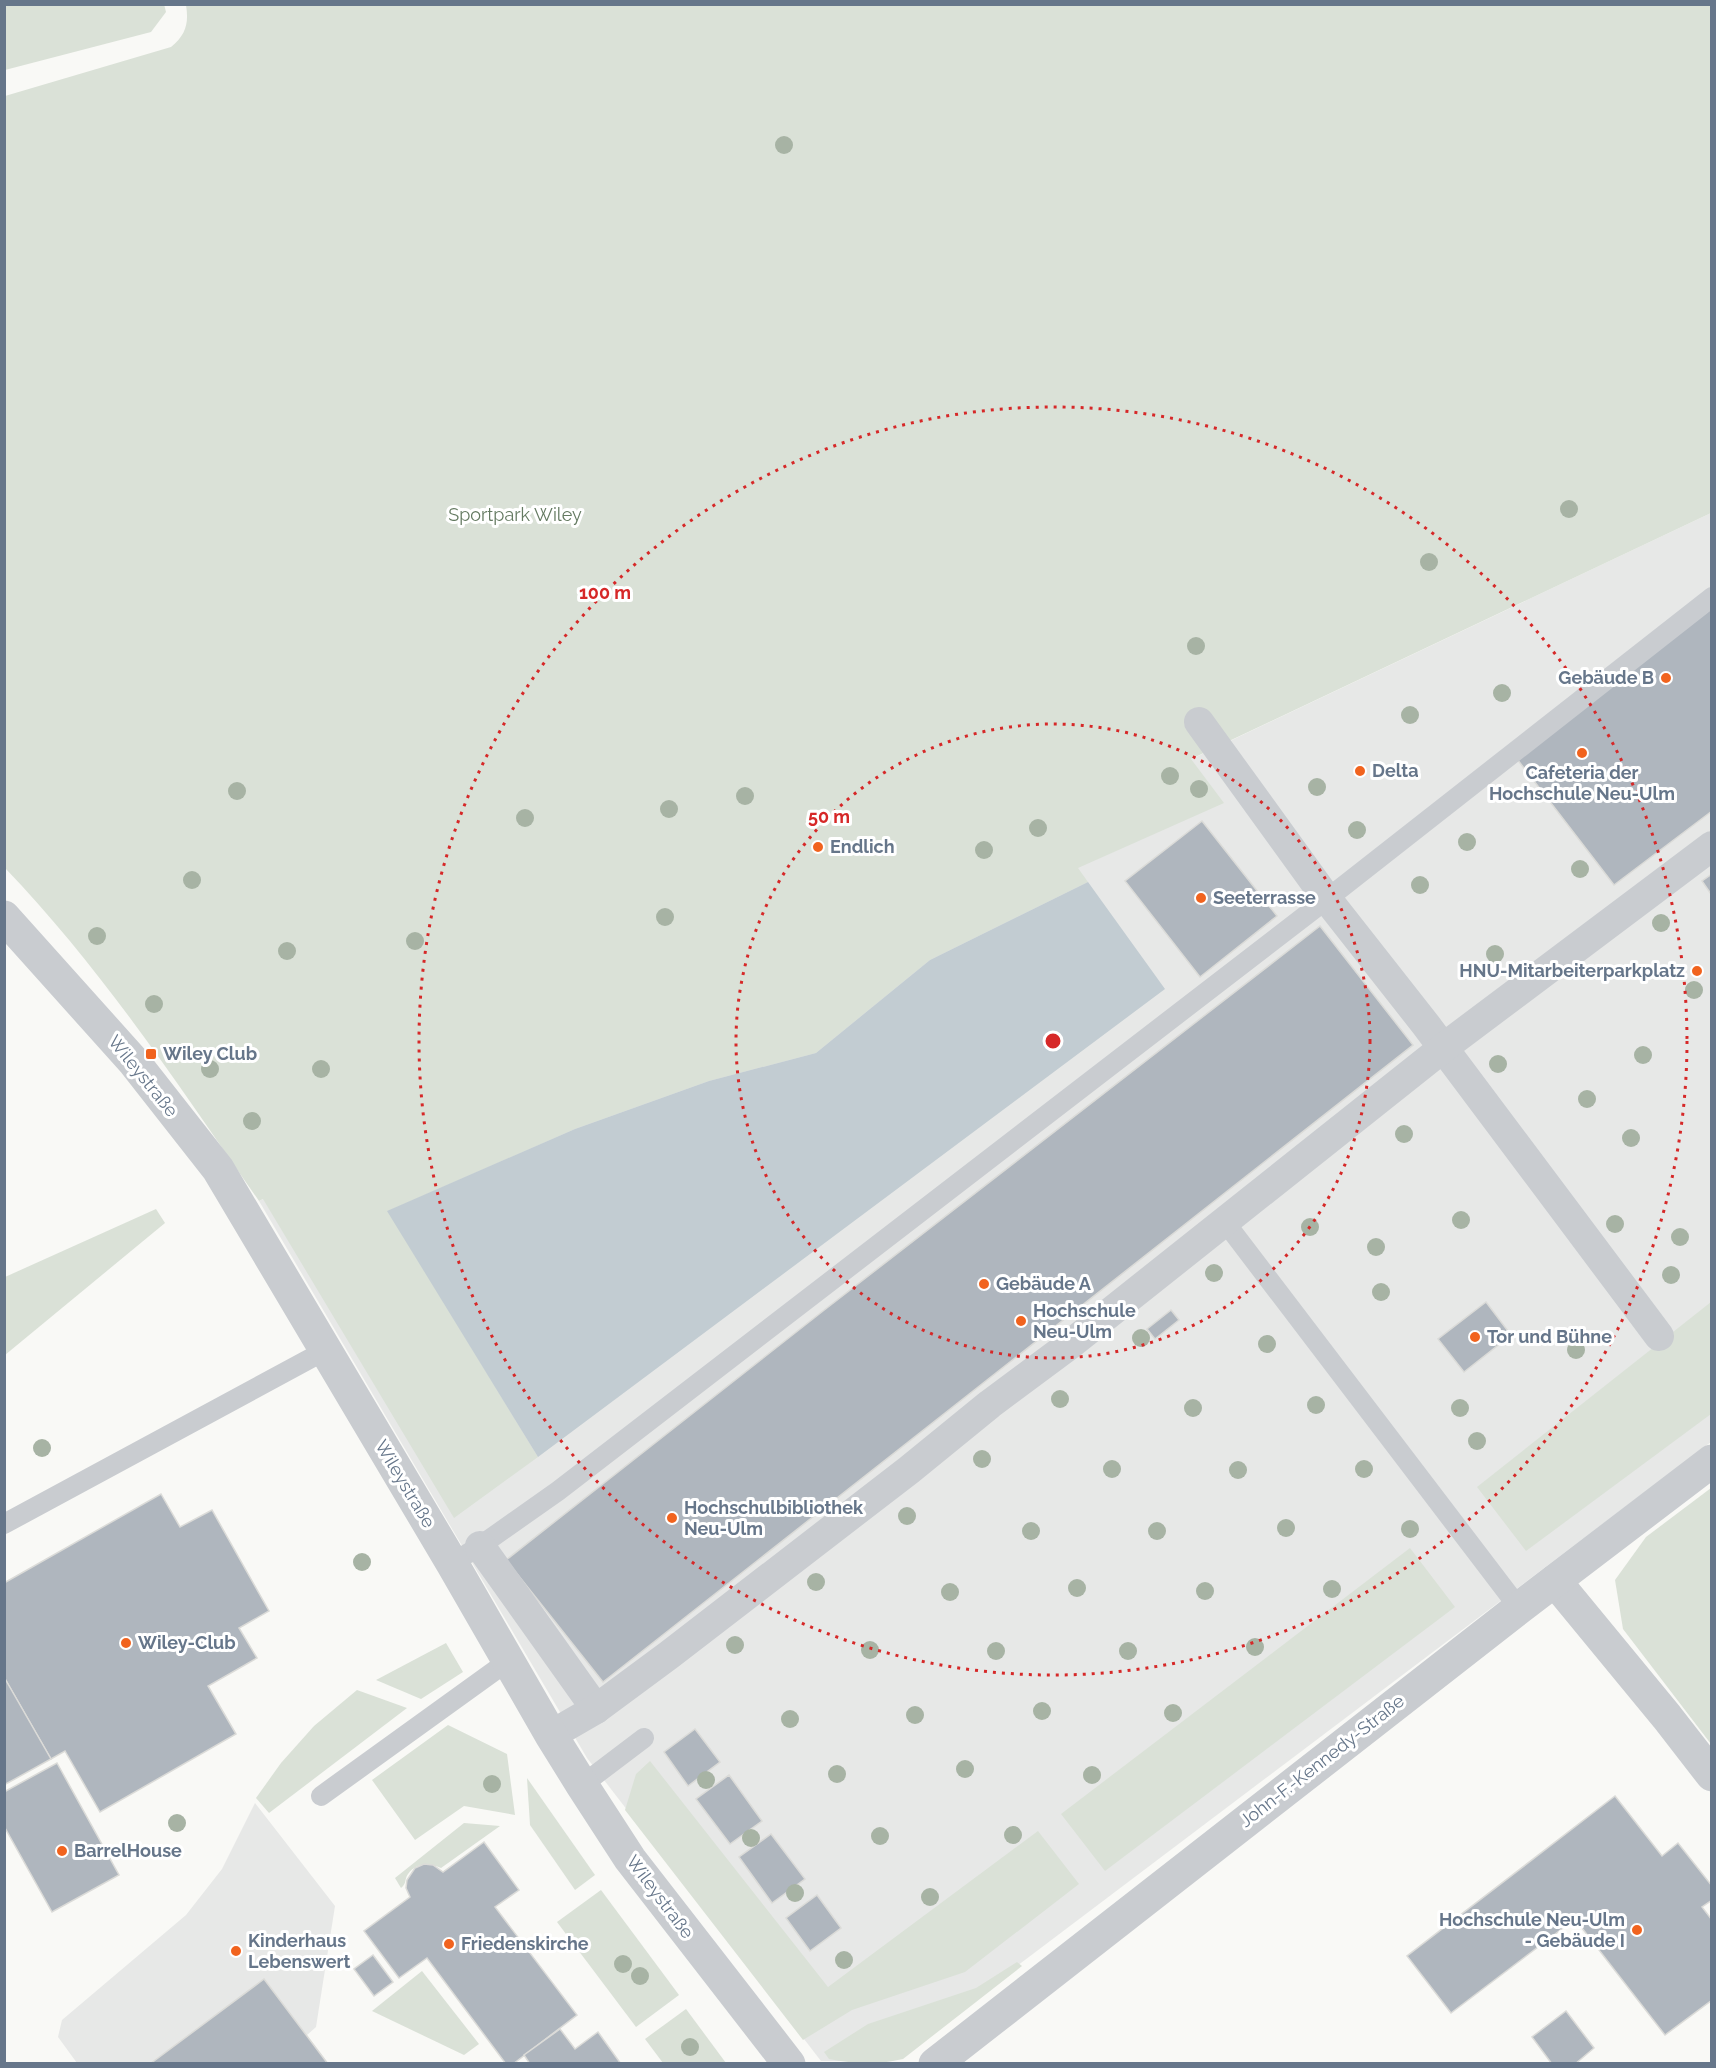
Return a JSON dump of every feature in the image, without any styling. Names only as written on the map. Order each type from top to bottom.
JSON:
[{"type":"street","points":[[1199,722],[1327,899],[1443,1048],[1659,1336]]},
{"type":"street","points":[[551,1735],[596,1709],[909,1470],[1443,1048],[1712,846]]},
{"type":"street","name":"Wileystraße","points":[[4,917],[134,1062],[218,1169],[582,1785],[630,1858],[789,2064]]},
{"type":"street","name":"John-F.-Kennedy-Straße","points":[[935,2064],[1519,1608],[1712,1461]]},
{"type":"street","points":[[480,1546],[596,1709]]},
{"type":"street","points":[[1555,1581],[1712,1775]]},
{"type":"lane","points":[[452,1563],[558,1491],[1327,899],[1712,597]]},
{"type":"lane","points":[[1225,1222],[1519,1608]]},
{"type":"lane","points":[[4,1524],[326,1350]]},
{"type":"lane","points":[[321,1796],[508,1661]]},
{"type":"lane","points":[[582,1785],[644,1738]]},
{"type":"shaded area","name":"Hochschule Neu-Ulm","points":[[1711,513],[1711,1442],[891,2061],[821,2061],[587,1758],[259,1201]]},
{"type":"shaded area","points":[[1088,882],[1165,989],[538,1457],[387,1211],[575,1129],[709,1081],[816,1053],[930,960]]},
{"type":"shaded area","name":"Kinderhaus Lebenswert","points":[[255,1803],[335,1906],[316,2027],[307,2035],[328,2063],[77,2063],[58,2037],[62,2020],[186,1915],[222,1869]]},
{"type":"green space","points":[[5,4],[164,4],[166,12],[151,32],[5,70]]},
{"type":"green space","name":"Sportpark Wiley","points":[[186,5],[1711,5],[1711,513],[1191,759],[1224,803],[1078,868],[1088,882],[930,960],[816,1053],[709,1081],[575,1129],[388,1211],[538,1457],[454,1518],[263,1199],[259,1201],[107,987],[5,868],[5,96],[171,47],[180,38],[185,28]]},
{"type":"green space","points":[[156,1209],[165,1223],[5,1355],[5,1277]]},
{"type":"green space","points":[[1711,1302],[1711,1414],[1526,1551],[1477,1487]]},
{"type":"green space","points":[[1711,1488],[1711,1744],[1623,1629],[1615,1580],[1646,1537]]},
{"type":"green space","points":[[1410,1548],[1455,1607],[1105,1871],[1061,1814]]},
{"type":"green space","points":[[446,1643],[463,1672],[421,1699],[376,1680]]},
{"type":"green space","points":[[357,1690],[407,1708],[269,1813],[256,1798],[281,1763],[314,1726]]},
{"type":"green space","points":[[448,1725],[507,1754],[515,1815],[464,1806],[415,1840],[372,1780]]},
{"type":"green space","points":[[650,1761],[828,1987],[1038,1831],[1079,1884],[965,1972],[852,2010],[803,2040],[625,1810],[636,1774]]},
{"type":"green space","points":[[527,1778],[595,1875],[575,1890],[530,1825]]},
{"type":"green space","points":[[464,1823],[500,1826],[441,1868],[432,1865],[415,1867],[408,1874],[401,1888],[395,1878]]},
{"type":"green space","points":[[601,1890],[679,1995],[636,2027],[557,1922]]},
{"type":"green space","points":[[1017,1962],[1022,1966],[903,2059],[857,2063],[829,2059],[824,2052],[868,2024],[976,1988]]},
{"type":"green space","points":[[422,1971],[479,2044],[464,2055],[372,2011]]},
{"type":"green space","points":[[686,2009],[726,2063],[663,2063],[645,2039]]},
{"type":"building","name":"Gebäude B","points":[[1712,608],[1712,811],[1614,885],[1517,759]]},
{"type":"building","name":"Seeterrasse","points":[[1202,821],[1277,916],[1200,977],[1125,881]]},
{"type":"building","points":[[1712,874],[1712,893],[1711,894],[1702,881]]},
{"type":"building","name":"Gebäude A","points":[[1320,926],[1413,1045],[603,1682],[506,1560]]},
{"type":"building","name":"Tor und Bühne","points":[[1486,1302],[1511,1335],[1464,1372],[1438,1339]]},
{"type":"building","points":[[1171,1310],[1179,1320],[1155,1339],[1147,1329]]},
{"type":"building","name":"Wiley-Club","points":[[161,1494],[180,1527],[212,1510],[269,1611],[239,1628],[257,1658],[208,1686],[236,1734],[100,1812],[65,1751],[51,1759],[4,1677],[4,1583]]},
{"type":"building","points":[[4,1677],[51,1759],[4,1785]]},
{"type":"building","points":[[695,1729],[720,1762],[688,1786],[664,1752]]},
{"type":"building","name":"BarrelHouse","points":[[57,1763],[119,1875],[52,1912],[4,1826],[4,1792]]},
{"type":"building","points":[[729,1775],[762,1821],[730,1844],[696,1799]]},
{"type":"building","points":[[1615,1796],[1662,1856],[1678,1843],[1712,1886],[1712,1900],[1702,1907],[1712,1920],[1712,2000],[1665,2035],[1575,1919],[1451,2013],[1407,1956]]},
{"type":"building","points":[[771,1834],[805,1879],[772,1903],[739,1857]]},
{"type":"building","name":"Friedenskirche","points":[[484,1842],[519,1890],[495,1907],[577,2015],[513,2064],[506,2064],[427,1958],[399,1978],[364,1931],[410,1897],[406,1888],[407,1880],[415,1868],[424,1864],[433,1865],[443,1872]]},
{"type":"building","points":[[817,1895],[841,1928],[810,1951],[786,1918]]},
{"type":"building","points":[[373,1955],[393,1982],[374,1996],[354,1969]]},
{"type":"building","points":[[264,1979],[328,2064],[150,2064]]},
{"type":"building","points":[[1566,2011],[1594,2048],[1575,2064],[1552,2064],[1532,2037]]},
{"type":"building","points":[[560,2029],[575,2049],[598,2032],[621,2064],[530,2064],[524,2055]]},
{"type":"place","name":"Gebäude B","points":[[1666,678]]},
{"type":"place","name":"Cafeteria der Hochschule Neu-Ulm","points":[[1582,753]]},
{"type":"place","name":"Delta","points":[[1360,771]]},
{"type":"place","name":"Endlich","points":[[818,847]]},
{"type":"place","name":"Seeterrasse","points":[[1201,898]]},
{"type":"place","name":"HNU-Mitarbeiterparkplatz","points":[[1697,971]]},
{"type":"place","name":"Wiley Club","points":[[151,1054]]},
{"type":"place","name":"Gebäude A","points":[[984,1284]]},
{"type":"place","name":"Hochschule Neu-Ulm","points":[[1021,1321]]},
{"type":"place","name":"Tor und Bühne","points":[[1475,1337]]},
{"type":"place","name":"Hochschulbibliothek Neu-Ulm","points":[[672,1518]]},
{"type":"place","name":"Wiley-Club","points":[[126,1643]]},
{"type":"place","name":"BarrelHouse","points":[[62,1851]]},
{"type":"place","name":"Hochschule Neu-Ulm - Gebäude I","points":[[1637,1930]]},
{"type":"place","name":"Friedenskirche","points":[[449,1944]]},
{"type":"place","name":"Kinderhaus Lebenswert","points":[[236,1951]]}]
